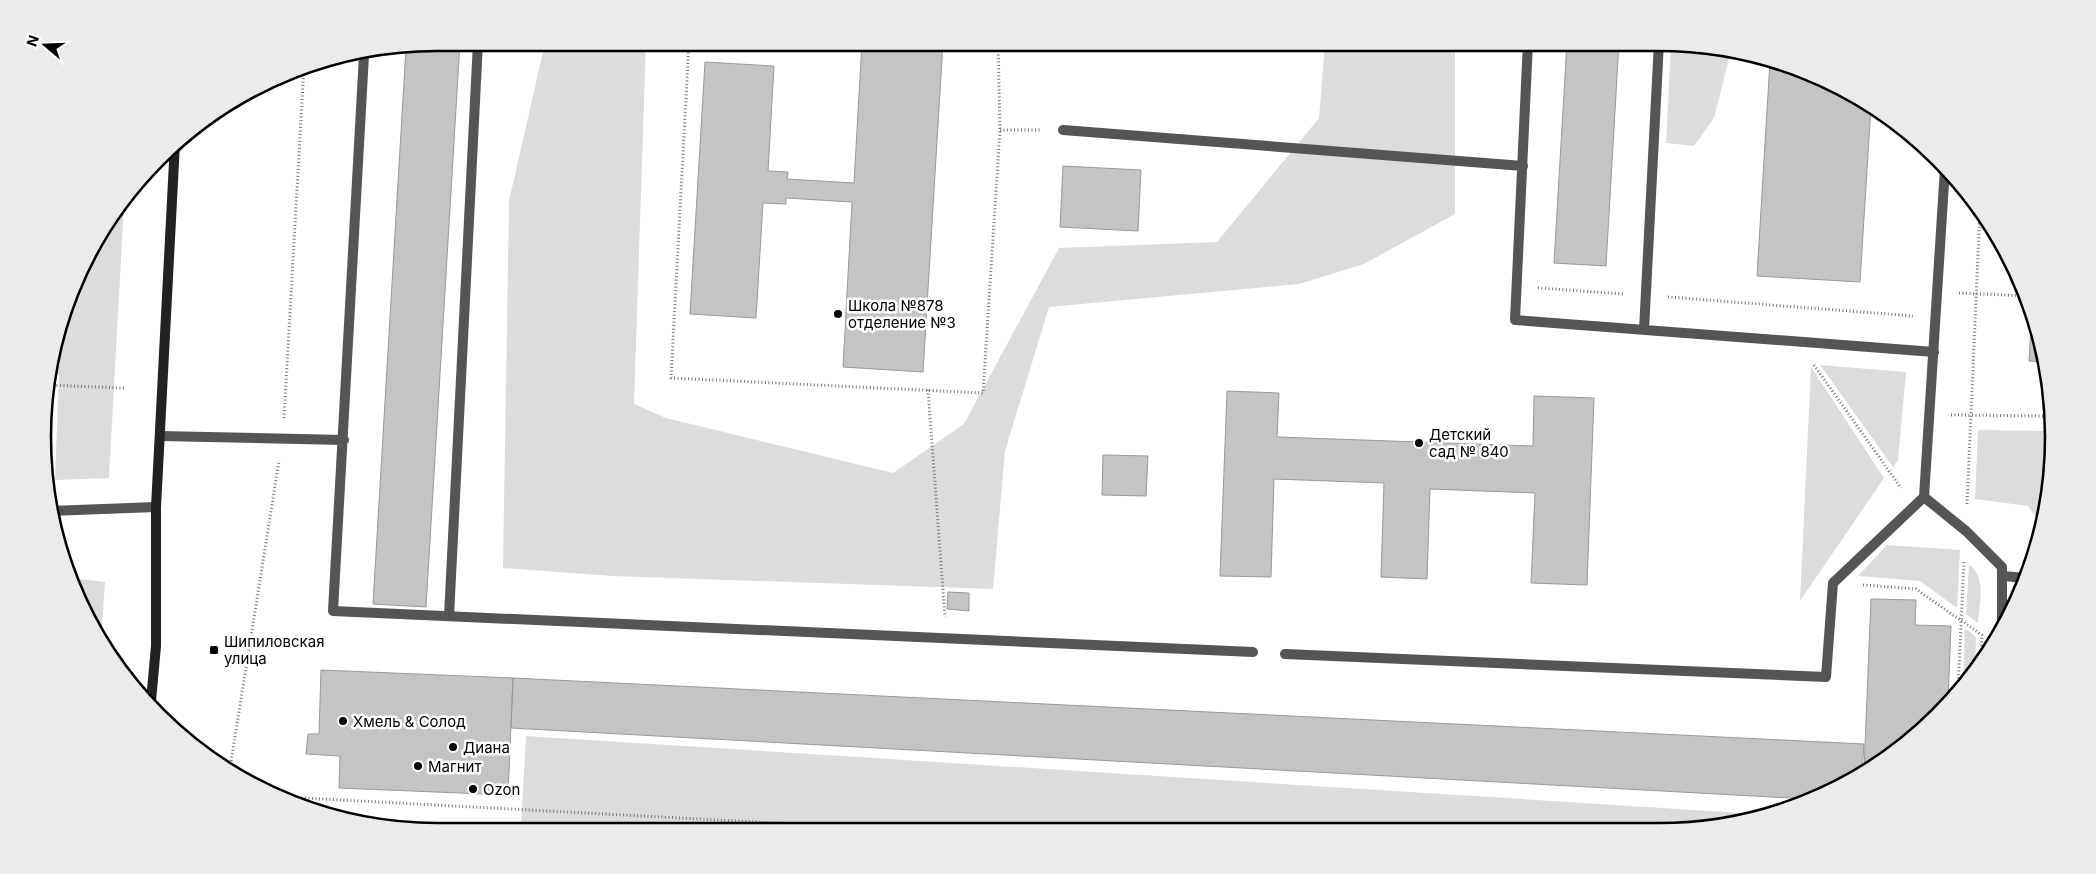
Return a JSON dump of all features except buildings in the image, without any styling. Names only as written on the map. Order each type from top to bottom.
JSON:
[{"type":"main road","points":[[151,696],[156,646],[156,507],[174,155]]},
{"type":"lane","points":[[449,616],[478,51]]},
{"type":"lane","points":[[1528,51],[1515,320],[1934,352]]},
{"type":"lane","points":[[1644,330],[1658,51]]},
{"type":"lane","points":[[364,59],[333,611],[1254,652]]},
{"type":"lane","points":[[1063,130],[1523,166]]},
{"type":"lane","points":[[1284,654],[1826,677],[1833,583],[1924,497],[1931,416],[1944,178]]},
{"type":"lane","points":[[160,436],[344,440]]},
{"type":"lane","points":[[1924,497],[1966,531],[2002,567],[2002,613]]},
{"type":"lane","points":[[59,511],[156,507]]},
{"type":"lane","points":[[2003,576],[2018,577]]},
{"type":"path","points":[[689,51],[671,378],[983,393],[1000,130],[998,51]]},
{"type":"path","points":[[1000,130],[1063,130]]},
{"type":"path","points":[[1958,680],[1979,222]]},
{"type":"path","points":[[1516,286],[1936,318]]},
{"type":"path","points":[[1938,292],[2018,296]]},
{"type":"path","points":[[1797,342],[1914,507]]},
{"type":"path","points":[[55,385],[125,388]]},
{"type":"path","points":[[928,390],[946,637]]},
{"type":"path","points":[[1931,416],[2044,416]]},
{"type":"path","points":[[1833,583],[1916,589],[1982,635],[1982,649]]},
{"type":"path","points":[[302,798],[775,823]]},
{"type":"shaded area","points":[[543,51],[646,51],[634,404],[666,418],[893,473],[964,424],[1059,248],[1217,242],[1319,118],[1324,51],[1455,51],[1455,214],[1364,264],[1299,284],[1049,307],[1005,451],[993,589],[612,576],[503,568],[509,201]]},
{"type":"shaded area","points":[[1671,51],[1729,58],[1714,118],[1694,146],[1666,143]]},
{"type":"shaded area","points":[[124,212],[109,478],[55,480],[59,374],[57,374],[64,337],[81,289],[103,244]]},
{"type":"shaded area","points":[[1820,365],[1906,372],[1898,460],[1893,467]]},
{"type":"shaded area","points":[[1811,367],[1884,478],[1800,601]]},
{"type":"shaded area","points":[[1978,430],[2045,431],[2044,462],[2036,517],[2028,506],[1975,499]]},
{"type":"shaded area","points":[[1887,545],[1960,550],[1957,608],[1920,581],[1858,576]]},
{"type":"shaded area","points":[[1969,565],[1975,570],[1980,583],[1978,623],[1966,614]]},
{"type":"shaded area","points":[[79,579],[105,582],[102,628]]},
{"type":"shaded area","points":[[1965,628],[1976,637],[1975,657],[1963,674]]},
{"type":"shaded area","points":[[526,736],[1743,813],[1684,822],[1659,823],[521,823]]},
{"type":"place","name":"Школа №878 отделение №3","points":[[838,314]]},
{"type":"place","name":"Детский сад № 840","points":[[1419,443]]},
{"type":"place","name":"Шипиловская улица","points":[[214,650]]},
{"type":"place","name":"Хмель & Солод","points":[[343,721]]},
{"type":"place","name":"Диана","points":[[453,747]]},
{"type":"place","name":"Магнит","points":[[418,766]]},
{"type":"place","name":"Ozon","points":[[473,789]]}]
